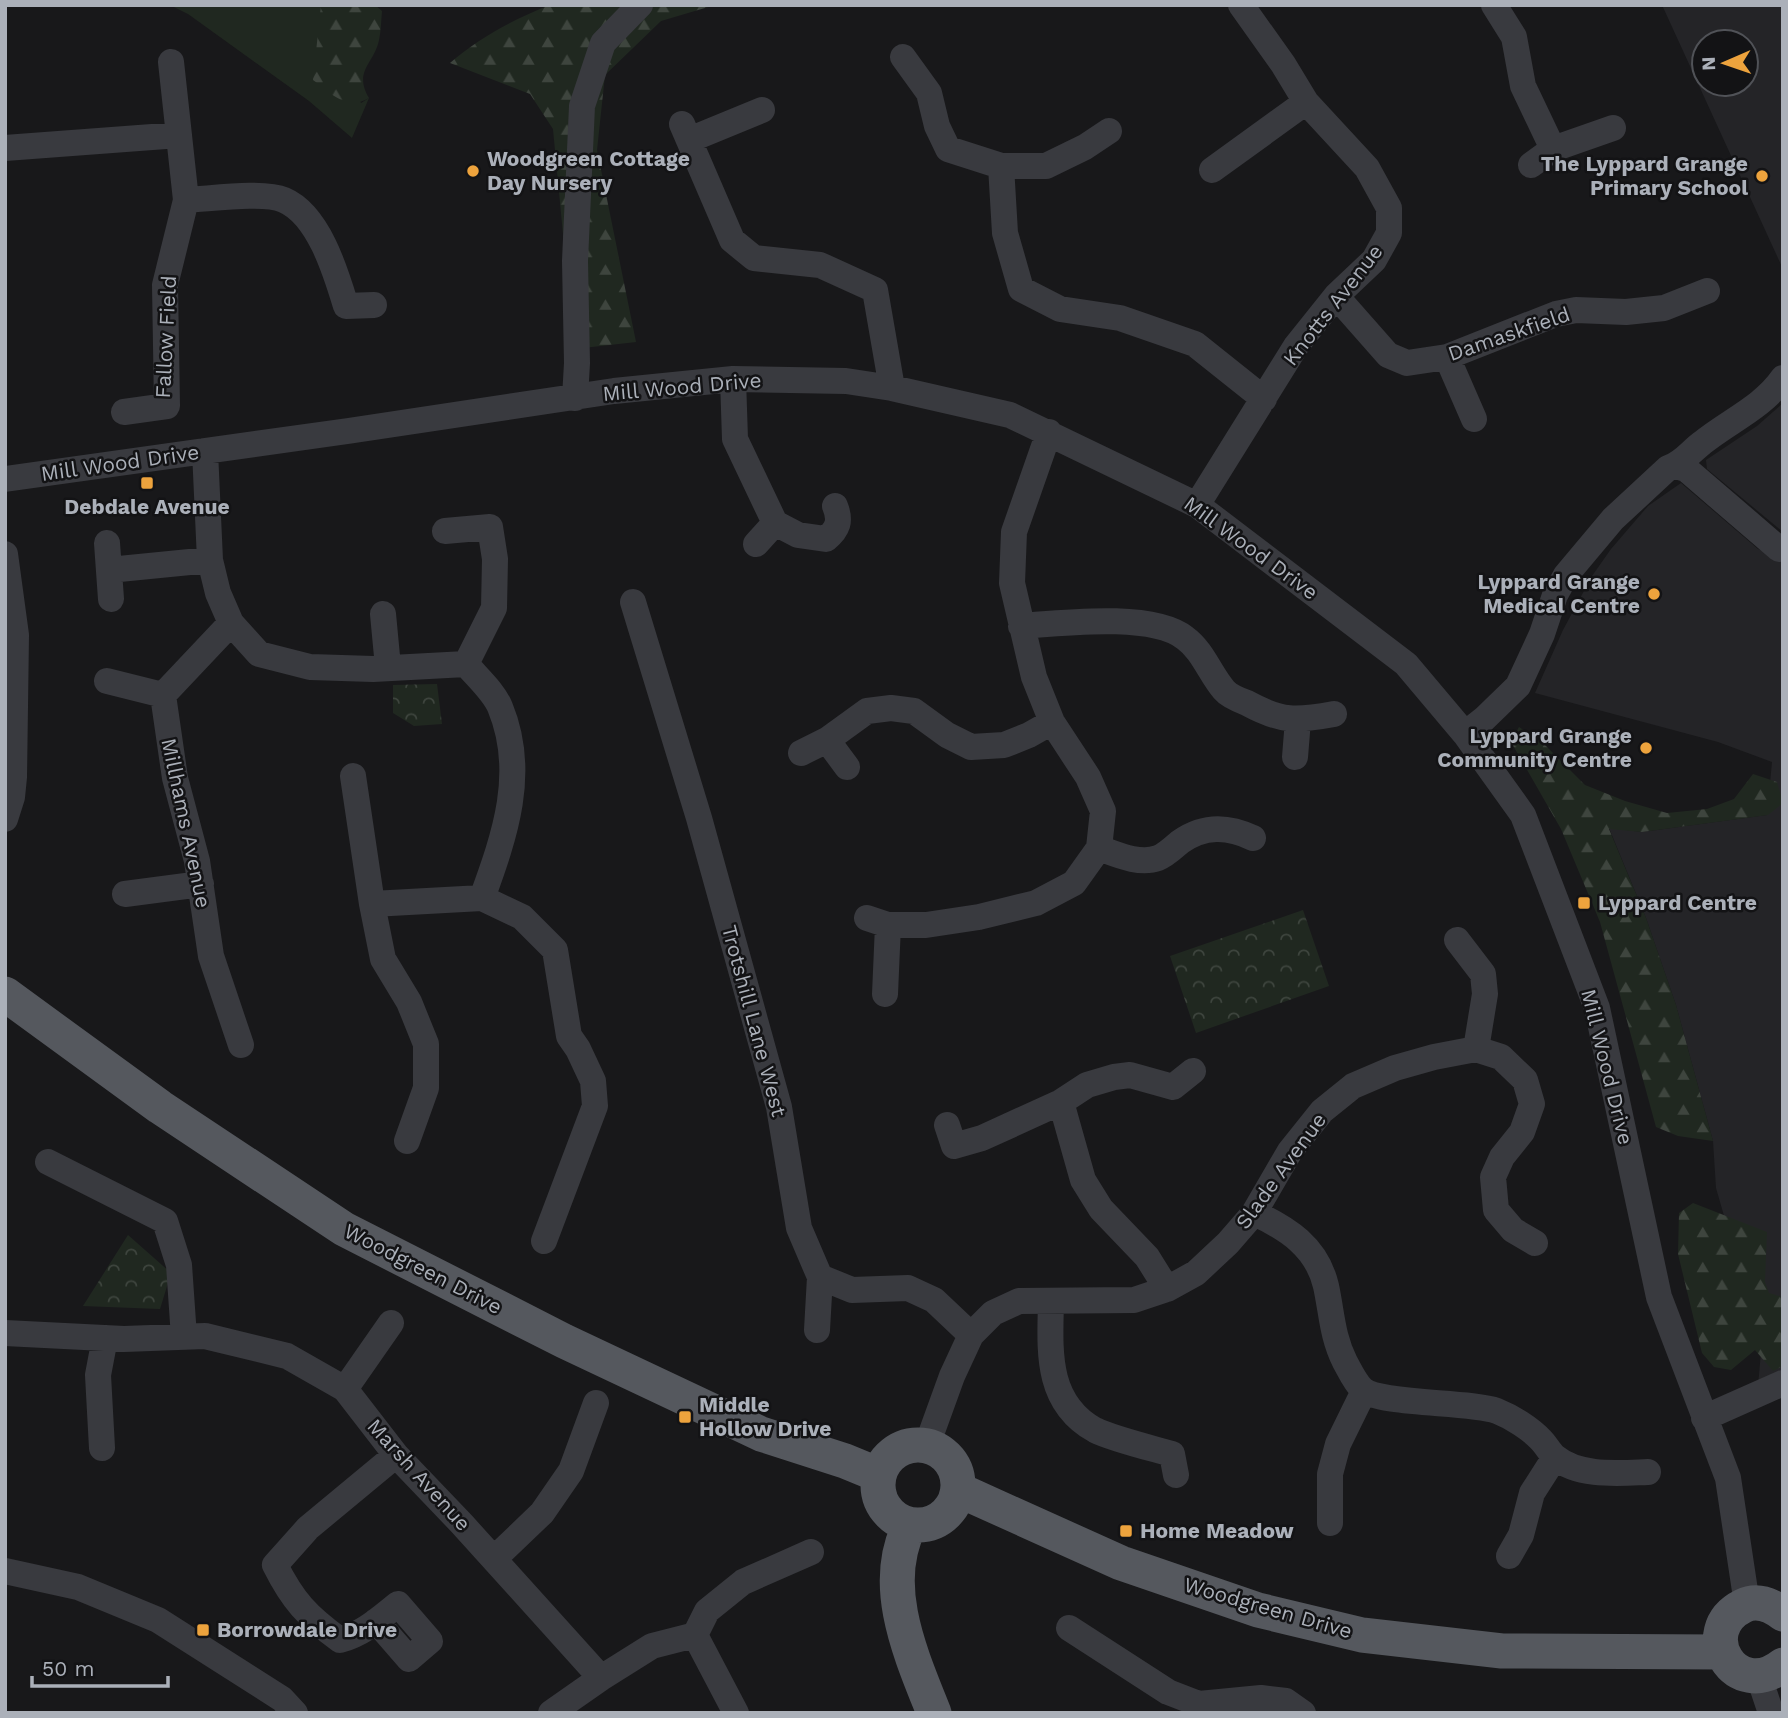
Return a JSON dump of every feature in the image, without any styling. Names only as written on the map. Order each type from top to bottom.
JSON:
[{"type":"main road","name":"Woodgreen Drive","points":[[5,994],[160,1108],[344,1229],[564,1341],[761,1434],[879,1475]]},
{"type":"main road","points":[[927,1445],[942,1451],[956,1469],[959,1490],[951,1509],[935,1522],[909,1525],[892,1516],[879,1496],[879,1475],[888,1458],[905,1446],[927,1445]]},
{"type":"main road","name":"Woodgreen Drive","points":[[959,1490],[1121,1563],[1258,1610],[1362,1635],[1502,1651],[1721,1652]]},
{"type":"main road","points":[[909,1525],[901,1541],[899,1601],[907,1644],[934,1713]]},
{"type":"main road","points":[[1774,1671],[1743,1674],[1732,1667],[1721,1652],[1720,1639],[1725,1621],[1733,1611],[1747,1604],[1760,1603],[1774,1607],[1783,1614]]},
{"type":"street","points":[[575,398],[578,363],[575,261],[582,106],[603,44],[640,5]]},
{"type":"street","points":[[1494,5],[1514,37],[1523,86],[1553,149]]},
{"type":"street","name":"Knotts Avenue","points":[[1197,505],[1296,346],[1336,296],[1374,260],[1389,233],[1389,208],[1367,168],[1306,102],[1254,10]]},
{"type":"street","points":[[903,57],[929,93],[937,126],[948,149],[1001,166],[1046,166],[1085,147],[1109,131]]},
{"type":"street","name":"Fallow Field","points":[[124,412],[167,406],[165,285],[186,201],[171,62]]},
{"type":"street","points":[[1212,170],[1306,102]]},
{"type":"street","points":[[762,110],[686,132],[732,240],[754,258],[820,265],[875,290],[892,388]]},
{"type":"street","points":[[1531,165],[1553,149],[1613,128]]},
{"type":"street","points":[[5,148],[179,135]]},
{"type":"street","points":[[1001,166],[1004,233],[1021,289],[1060,309],[1120,318],[1195,344],[1264,399]]},
{"type":"street","points":[[186,201],[256,196],[283,200],[303,214],[315,232],[334,264],[346,306],[373,305]]},
{"type":"street","name":"Damaskfield","points":[[1336,296],[1388,355],[1407,363],[1447,357],[1556,314],[1576,310],[1626,312],[1664,308],[1707,291]]},
{"type":"street","points":[[1447,357],[1474,419]]},
{"type":"street","points":[[1465,734],[1518,686],[1542,634],[1555,596],[1576,562],[1613,519],[1649,483],[1668,468],[1676,466],[1702,442],[1774,391],[1783,378]]},
{"type":"street","points":[[733,379],[736,439],[775,523],[798,535],[826,539],[835,531],[839,517],[835,506]]},
{"type":"street","name":"Mill Wood Drive","points":[[5,479],[614,391],[733,379],[846,381],[892,388],[1010,415],[1197,505],[1406,664],[1465,734],[1523,815],[1597,1008],[1659,1297],[1727,1478],[1747,1604]]},
{"type":"street","points":[[885,994],[877,921],[926,925],[979,917],[1037,903],[1074,883],[1099,848],[1103,811],[1088,777],[1052,722],[1034,677],[1012,583],[1014,532],[1049,432]]},
{"type":"street","points":[[205,451],[210,560],[218,593],[231,623],[259,654],[310,667],[373,669],[466,664]]},
{"type":"street","points":[[1676,466],[1686,469],[1779,549]]},
{"type":"street","points":[[756,544],[775,523]]},
{"type":"street","points":[[445,531],[490,527],[495,559],[494,608],[466,664]]},
{"type":"street","points":[[107,543],[111,598]]},
{"type":"street","points":[[5,554],[16,635],[14,777],[5,819]]},
{"type":"street","points":[[109,570],[210,560]]},
{"type":"street","name":"Trotshill Lane West","points":[[633,602],[699,818],[779,1107],[799,1228],[820,1277]]},
{"type":"street","points":[[383,614],[388,667]]},
{"type":"street","points":[[1021,626],[1105,621],[1154,625],[1185,637],[1205,660],[1225,692],[1270,715],[1298,720],[1334,714]]},
{"type":"street","points":[[107,681],[163,695],[231,623]]},
{"type":"street","points":[[466,664],[499,704],[512,753],[512,802],[499,852],[482,898]]},
{"type":"street","name":"Millhams Avenue","points":[[163,695],[175,778],[197,861],[211,956],[241,1045]]},
{"type":"street","points":[[801,753],[827,740],[867,711],[891,708],[914,711],[947,735],[971,747],[1003,745],[1052,722]]},
{"type":"street","points":[[1295,757],[1298,720]]},
{"type":"street","points":[[827,740],[846,767]]},
{"type":"street","points":[[353,776],[383,959],[409,1002],[426,1044],[426,1088],[407,1141]]},
{"type":"street","points":[[1099,848],[1132,859],[1158,858],[1191,834],[1209,830],[1230,828],[1253,838]]},
{"type":"street","points":[[125,894],[201,884]]},
{"type":"street","points":[[372,904],[482,898],[522,917],[555,950],[569,1036],[593,1081],[595,1106],[544,1241]]},
{"type":"street","points":[[1457,940],[1483,974],[1485,994],[1476,1049],[1500,1057],[1525,1080],[1532,1104],[1522,1132],[1502,1157],[1493,1177],[1496,1210],[1513,1230],[1535,1243]]},
{"type":"street","name":"Slade Avenue","points":[[927,1445],[952,1376],[971,1335],[993,1313],[1019,1301],[1134,1300],[1167,1289],[1196,1273],[1254,1213],[1290,1151],[1322,1111],[1353,1086],[1395,1068],[1476,1049]]},
{"type":"street","points":[[947,1125],[954,1146],[982,1138],[1061,1102],[1087,1085],[1130,1074],[1183,1088]]},
{"type":"street","points":[[1061,1102],[1083,1180],[1101,1209],[1147,1257],[1167,1289]]},
{"type":"street","points":[[48,1162],[165,1221],[179,1265],[184,1337]]},
{"type":"street","points":[[1254,1213],[1283,1227],[1301,1241],[1318,1266],[1325,1284],[1336,1344],[1364,1391],[1392,1399],[1469,1405],[1498,1411],[1540,1438],[1555,1457],[1578,1468],[1619,1461],[1647,1472]]},
{"type":"street","points":[[817,1330],[820,1277],[852,1290],[908,1288],[934,1300],[971,1335]]},
{"type":"street","points":[[1051,1301],[1050,1350],[1054,1380],[1070,1410],[1095,1430],[1172,1454],[1176,1475]]},
{"type":"street","points":[[345,1389],[391,1323]]},
{"type":"street","name":"Marsh Avenue","points":[[5,1333],[105,1338],[205,1336],[287,1356],[345,1389],[396,1455],[601,1678]]},
{"type":"street","points":[[102,1448],[98,1375],[105,1338]]},
{"type":"street","points":[[1704,1418],[1783,1384]]},
{"type":"street","points":[[1330,1523],[1330,1474],[1338,1444],[1364,1391]]},
{"type":"street","points":[[494,1559],[542,1513],[571,1471],[596,1403]]},
{"type":"street","points":[[376,1621],[354,1636],[340,1640],[303,1610],[289,1593],[275,1565],[308,1528],[396,1455]]},
{"type":"street","points":[[1509,1556],[1521,1535],[1532,1493],[1555,1457]]},
{"type":"street","points":[[551,1713],[652,1646],[695,1635],[707,1611],[743,1581],[789,1575],[811,1552]]},
{"type":"street","points":[[5,1572],[78,1587],[158,1620],[283,1708]]},
{"type":"street","points":[[1069,1628],[1168,1692],[1199,1703],[1231,1707],[1261,1698],[1286,1701],[1303,1713]]},
{"type":"street","points":[[695,1635],[736,1713]]},
{"type":"street","points":[[1770,1713],[1763,1689],[1774,1671]]},
{"type":"shaded area","name":"The Lyppard Grange Primary School","points":[[1662,5],[1783,5],[1783,269],[1705,98],[1760,98],[1760,28],[1690,28],[1690,66]]},
{"type":"shaded area","points":[[1783,403],[1783,532],[1707,469],[1706,460],[1757,426]]},
{"type":"shaded area","points":[[1681,483],[1758,549],[1772,554],[1783,539],[1783,1375],[1758,1386],[1764,1318],[1733,1247],[1716,1188],[1713,1141],[1676,1005],[1646,918],[1609,828],[1642,832],[1767,815],[1772,762],[1718,742],[1535,693],[1563,630],[1592,576],[1648,506]]},
{"type":"green space","points":[[170,5],[321,5],[321,13],[361,103],[369,98],[352,138],[309,101],[188,14]]},
{"type":"green space","points":[[321,5],[375,5],[382,11],[379,40],[364,74],[363,81],[369,98],[353,102],[339,99],[313,80]]},
{"type":"green space","points":[[550,5],[715,5],[661,21],[605,75],[597,150],[636,342],[574,349],[553,129],[530,94],[450,63],[497,30]]},
{"type":"green space","points":[[437,684],[442,724],[414,726],[393,713],[393,685]]},
{"type":"green space","points":[[1519,727],[1543,743],[1585,785],[1625,801],[1667,813],[1707,809],[1734,799],[1753,774],[1777,782],[1783,803],[1768,815],[1642,832],[1609,829],[1646,918],[1676,1005],[1713,1141],[1678,1136],[1656,1127],[1600,922],[1561,829],[1511,742]]},
{"type":"green space","points":[[1303,910],[1329,986],[1196,1033],[1170,956]]},
{"type":"green space","points":[[1693,1203],[1767,1232],[1765,1282],[1769,1293],[1783,1297],[1783,1366],[1773,1371],[1755,1350],[1731,1370],[1714,1367],[1702,1353],[1678,1254],[1679,1213]]},
{"type":"green space","points":[[128,1235],[171,1273],[160,1309],[83,1306]]},
{"type":"place","name":"Woodgreen Cottage Day Nursery","points":[[473,171]]},
{"type":"place","name":"The Lyppard Grange Primary School","points":[[1762,176]]},
{"type":"place","name":"Debdale Avenue","points":[[147,483]]},
{"type":"place","name":"Lyppard Grange Medical Centre","points":[[1654,594]]},
{"type":"place","name":"Lyppard Grange Community Centre","points":[[1646,748]]},
{"type":"place","name":"Lyppard Centre","points":[[1584,903]]},
{"type":"place","name":"Middle Hollow Drive","points":[[685,1417]]},
{"type":"place","name":"Home Meadow","points":[[1126,1531]]},
{"type":"place","name":"Borrowdale Drive","points":[[203,1630]]}]
